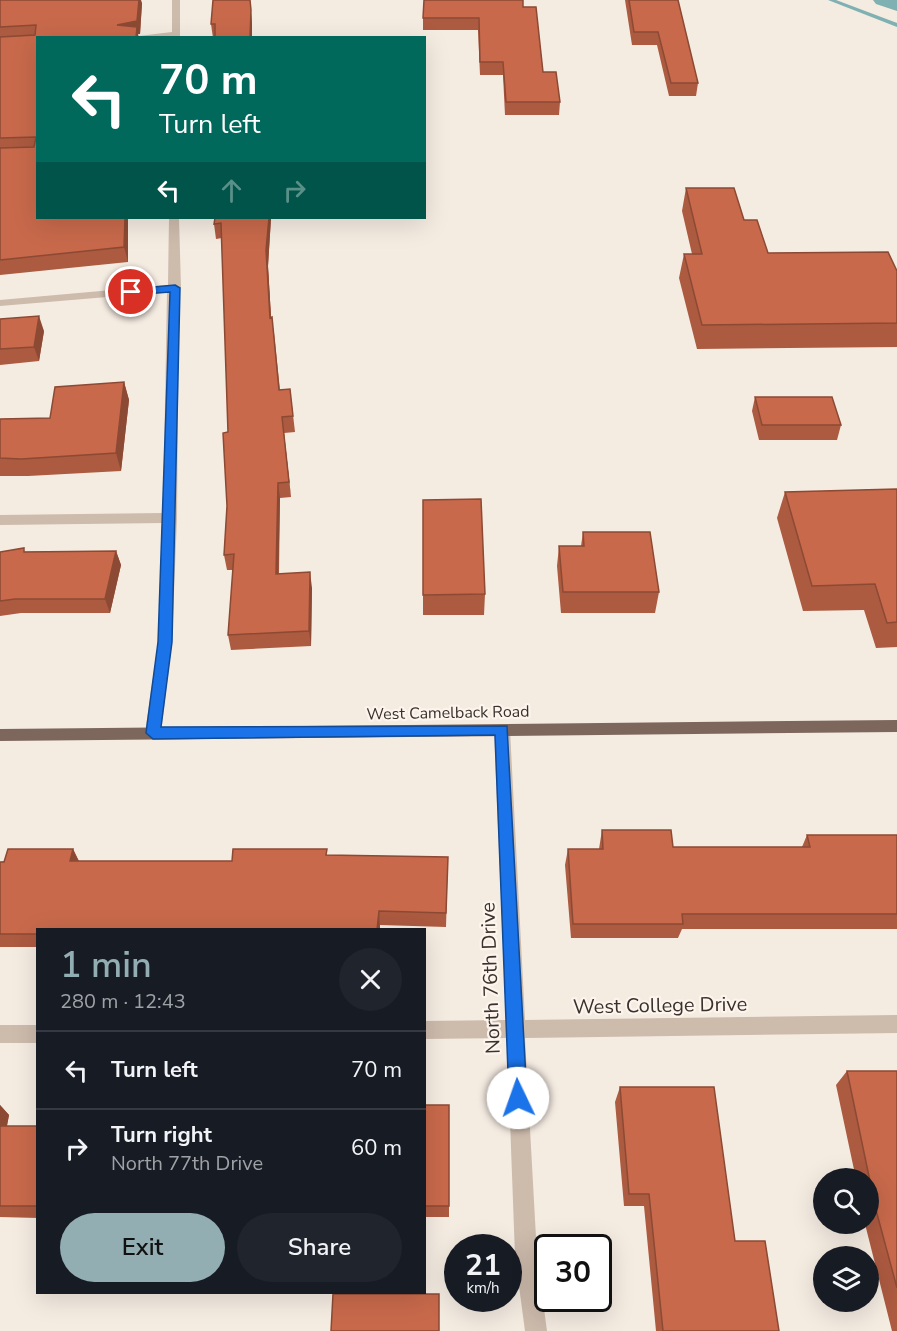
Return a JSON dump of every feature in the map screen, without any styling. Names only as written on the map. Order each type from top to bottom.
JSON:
[{"type":"main road","name":"West Camelback Road","points":[[0,735],[897,726]]},
{"type":"street","points":[[176,0],[176,36]]},
{"type":"street","points":[[153,733],[165,642],[175,288],[174,219]]},
{"type":"street","points":[[0,303],[175,288]]},
{"type":"street","points":[[0,520],[170,519]]},
{"type":"street","name":"North 76th Drive","points":[[502,730],[526,1256],[536,1331]]},
{"type":"street","name":"West College Drive","points":[[426,1030],[897,1024]]},
{"type":"street","points":[[0,1034],[36,1034]]},
{"type":"building","points":[[0,0],[139,0],[137,21],[117,25],[137,27],[136,36],[36,36],[36,137],[0,138],[0,37],[35,35],[36,25],[0,27]]},
{"type":"building","points":[[213,0],[250,0],[250,36],[215,36],[215,24],[211,24]]},
{"type":"building","points":[[424,0],[523,0],[523,7],[536,7],[543,72],[556,72],[560,102],[506,102],[503,62],[480,62],[479,18],[423,18]]},
{"type":"building","points":[[629,0],[678,0],[698,83],[671,83],[658,32],[634,32]]},
{"type":"building","points":[[36,137],[36,219],[125,219],[124,247],[0,260],[0,148],[34,147]]},
{"type":"building","points":[[686,188],[734,188],[744,220],[757,220],[768,253],[888,252],[897,271],[897,323],[702,325],[684,254],[702,254]]},
{"type":"building","points":[[215,219],[269,219],[266,250],[270,318],[272,317],[279,390],[290,389],[293,416],[282,417],[289,482],[278,483],[276,574],[310,572],[309,631],[228,635],[234,554],[224,555],[227,506],[223,433],[228,432],[221,223],[214,224]]},
{"type":"building","points":[[39,316],[34,347],[0,349],[0,319]]},
{"type":"building","points":[[124,382],[116,453],[21,459],[0,458],[0,419],[50,418],[55,387]]},
{"type":"building","points":[[755,397],[832,397],[841,425],[762,425]]},
{"type":"building","points":[[897,489],[897,622],[887,623],[875,584],[812,586],[785,492]]},
{"type":"building","points":[[481,499],[485,594],[423,595],[423,500]]},
{"type":"building","points":[[583,532],[650,532],[659,592],[563,592],[559,546],[584,546]]},
{"type":"building","points":[[24,548],[24,552],[116,551],[105,599],[0,601],[0,552]]},
{"type":"building","points":[[602,830],[671,830],[673,847],[810,847],[807,835],[897,835],[897,914],[682,914],[683,924],[573,924],[568,849],[603,849]]},
{"type":"building","points":[[8,849],[73,849],[70,861],[232,861],[233,849],[327,849],[326,855],[448,857],[446,913],[379,911],[377,928],[36,928],[36,934],[0,934],[0,862],[4,862]]},
{"type":"building","points":[[847,1071],[897,1071],[897,1288],[879,1221],[879,1168],[867,1168]]},
{"type":"building","points":[[620,1087],[714,1087],[735,1241],[765,1241],[779,1331],[663,1331],[649,1194],[629,1194]]},
{"type":"building","points":[[426,1105],[449,1105],[449,1206],[426,1206]]},
{"type":"building","points":[[0,1126],[36,1126],[36,1206],[0,1206]]},
{"type":"building","points":[[333,1294],[439,1294],[439,1331],[331,1331]]},
{"type":"waterway","points":[[831,0],[897,25]]},
{"type":"waterway","points":[[883,0],[897,5]]},
{"type":"route","points":[[131,292],[175,288],[165,642],[153,733],[502,730],[518,1098]]}]
